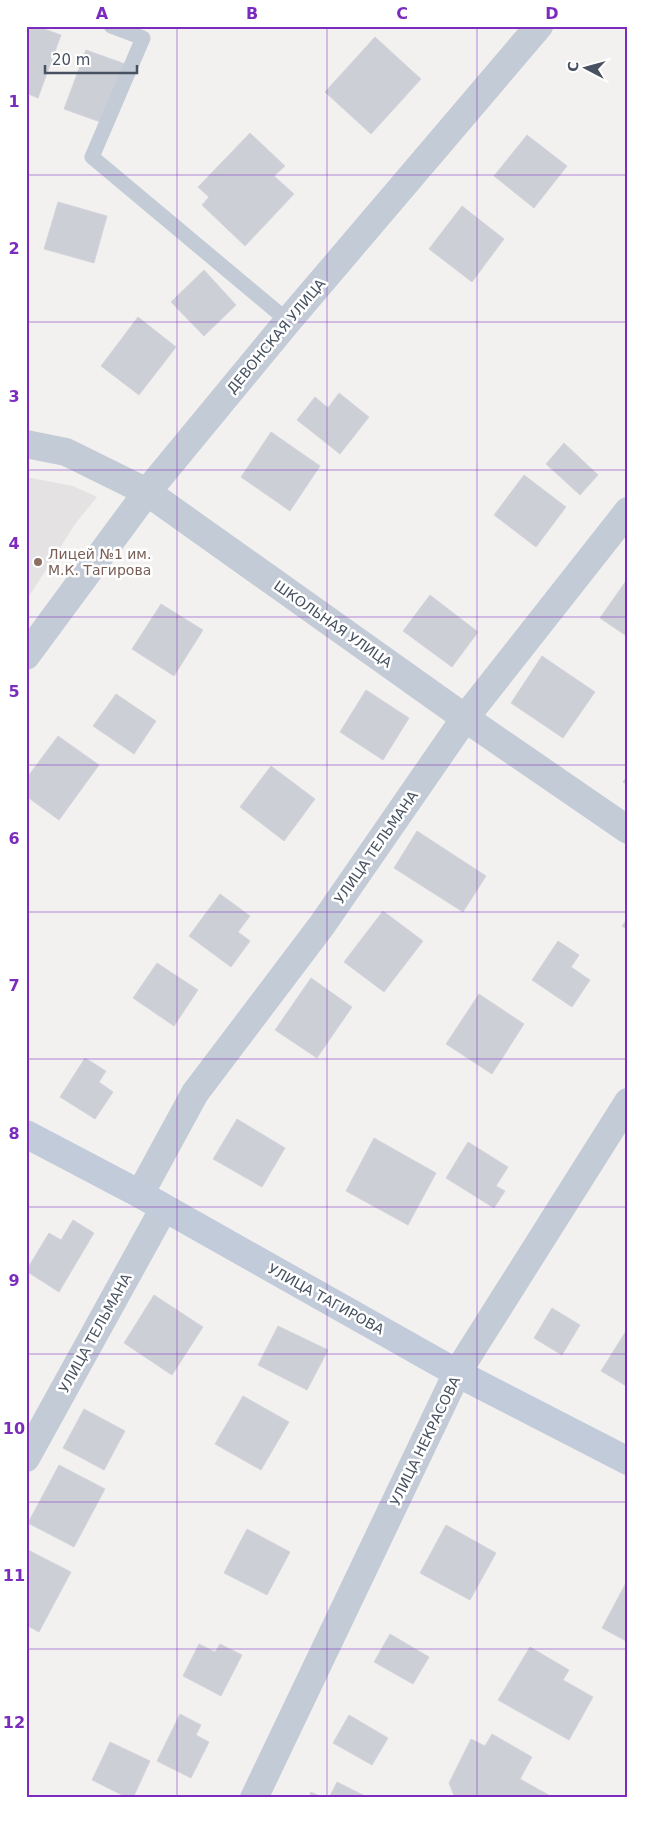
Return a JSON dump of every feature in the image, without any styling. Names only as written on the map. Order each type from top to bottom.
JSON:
[{"type":"street","name":"ДЕВОНСКАЯ УЛИЦА","points":[[26,656],[147,492],[288,321],[539,26]]},
{"type":"street","name":"ШКОЛЬНАЯ УЛИЦА","points":[[26,444],[66,452],[147,492],[465,718],[628,830]]},
{"type":"street","name":"УЛИЦА ТЕЛЬМАНА","points":[[140,1194],[195,1093],[322,925],[465,718],[628,510]]},
{"type":"street","name":"УЛИЦА НЕКРАСОВА","points":[[254,1798],[457,1373],[628,1102]]},
{"type":"street","name":"УЛИЦА ТАГИРОВА","points":[[26,1134],[140,1194],[457,1373],[628,1462]]},
{"type":"street","name":"УЛИЦА ТЕЛЬМАНА","points":[[26,1458],[164,1208]]},
{"type":"lane","points":[[110,26],[143,38],[92,157],[288,321]]},
{"type":"shaded area","name":"Лицей №1 им. М.К. Тагирова","points":[[26,477],[73,486],[97,497],[75,524],[26,601]]},
{"type":"building","points":[[26,26],[36,26],[61,35],[38,98],[26,93]]},
{"type":"building","points":[[375,37],[421,79],[371,134],[325,92]]},
{"type":"building","points":[[86,50],[128,65],[106,124],[64,109]]},
{"type":"building","points":[[250,133],[285,166],[274,176],[294,194],[245,246],[202,205],[209,197],[198,187]]},
{"type":"building","points":[[527,135],[567,166],[534,208],[494,176]]},
{"type":"building","points":[[58,202],[107,216],[94,263],[44,249]]},
{"type":"building","points":[[462,206],[504,239],[472,282],[429,249]]},
{"type":"building","points":[[204,270],[236,305],[204,336],[171,302]]},
{"type":"building","points":[[138,317],[176,347],[139,395],[101,366]]},
{"type":"building","points":[[339,393],[369,417],[340,454],[297,420],[315,397],[328,408]]},
{"type":"building","points":[[271,432],[320,466],[290,511],[241,477]]},
{"type":"building","points":[[564,443],[598,475],[580,495],[546,464]]},
{"type":"building","points":[[524,475],[566,507],[536,547],[494,515]]},
{"type":"building","points":[[628,578],[628,637],[600,618]]},
{"type":"building","points":[[430,595],[478,632],[452,667],[403,631]]},
{"type":"building","points":[[161,604],[203,630],[174,676],[132,649]]},
{"type":"building","points":[[542,656],[595,692],[563,738],[511,703]]},
{"type":"building","points":[[366,690],[409,718],[383,760],[340,732]]},
{"type":"building","points":[[116,694],[156,721],[134,754],[93,726]]},
{"type":"building","points":[[58,736],[99,765],[59,820],[26,796],[26,779]]},
{"type":"building","points":[[271,766],[315,799],[284,841],[240,807]]},
{"type":"building","points":[[628,775],[628,785],[623,782]]},
{"type":"building","points":[[417,831],[486,876],[463,912],[394,868]]},
{"type":"building","points":[[220,894],[250,916],[238,932],[250,941],[231,967],[189,936]]},
{"type":"building","points":[[383,911],[423,941],[384,992],[344,962]]},
{"type":"building","points":[[628,918],[628,930],[622,926]]},
{"type":"building","points":[[558,941],[579,955],[571,967],[590,980],[572,1007],[532,980]]},
{"type":"building","points":[[157,963],[198,990],[174,1026],[133,998]]},
{"type":"building","points":[[311,978],[352,1007],[317,1058],[275,1030]]},
{"type":"building","points":[[479,994],[524,1024],[492,1074],[446,1044]]},
{"type":"building","points":[[85,1058],[106,1071],[99,1082],[113,1092],[95,1119],[60,1097]]},
{"type":"building","points":[[237,1119],[285,1148],[262,1187],[213,1159]]},
{"type":"building","points":[[374,1138],[436,1173],[408,1225],[346,1191]]},
{"type":"building","points":[[468,1142],[508,1167],[496,1186],[505,1191],[494,1208],[446,1178]]},
{"type":"building","points":[[73,1220],[94,1233],[59,1292],[26,1271],[49,1233],[61,1240]]},
{"type":"building","points":[[154,1295],[203,1327],[172,1375],[124,1343]]},
{"type":"building","points":[[552,1308],[580,1325],[562,1355],[534,1338]]},
{"type":"building","points":[[278,1326],[328,1350],[307,1390],[258,1365]]},
{"type":"building","points":[[626,1331],[628,1332],[628,1387],[601,1371]]},
{"type":"building","points":[[243,1396],[289,1422],[261,1470],[215,1444]]},
{"type":"building","points":[[84,1409],[125,1431],[104,1470],[63,1448]]},
{"type":"building","points":[[59,1465],[105,1489],[74,1547],[28,1523]]},
{"type":"building","points":[[446,1525],[496,1553],[470,1600],[420,1573]]},
{"type":"building","points":[[247,1529],[290,1552],[267,1595],[224,1573]]},
{"type":"building","points":[[26,1549],[71,1572],[39,1632],[26,1625]]},
{"type":"building","points":[[628,1579],[628,1642],[602,1628]]},
{"type":"building","points":[[390,1634],[429,1657],[413,1684],[374,1662]]},
{"type":"building","points":[[199,1644],[215,1652],[220,1644],[242,1655],[221,1696],[183,1676]]},
{"type":"building","points":[[530,1647],[569,1670],[563,1680],[593,1697],[569,1740],[498,1700]]},
{"type":"building","points":[[180,1714],[201,1725],[196,1735],[209,1742],[191,1778],[157,1761]]},
{"type":"building","points":[[349,1715],[388,1738],[372,1765],[333,1743]]},
{"type":"building","points":[[492,1734],[532,1757],[520,1779],[554,1798],[455,1798],[449,1783],[471,1739],[485,1746]]},
{"type":"building","points":[[110,1742],[150,1761],[133,1798],[128,1798],[92,1780]]},
{"type":"building","points":[[337,1782],[365,1796],[364,1798],[329,1798]]},
{"type":"building","points":[[311,1792],[323,1798],[309,1798]]},
{"type":"place","name":"Лицей №1 им. М.К. Тагирова","points":[[38,562]]}]
